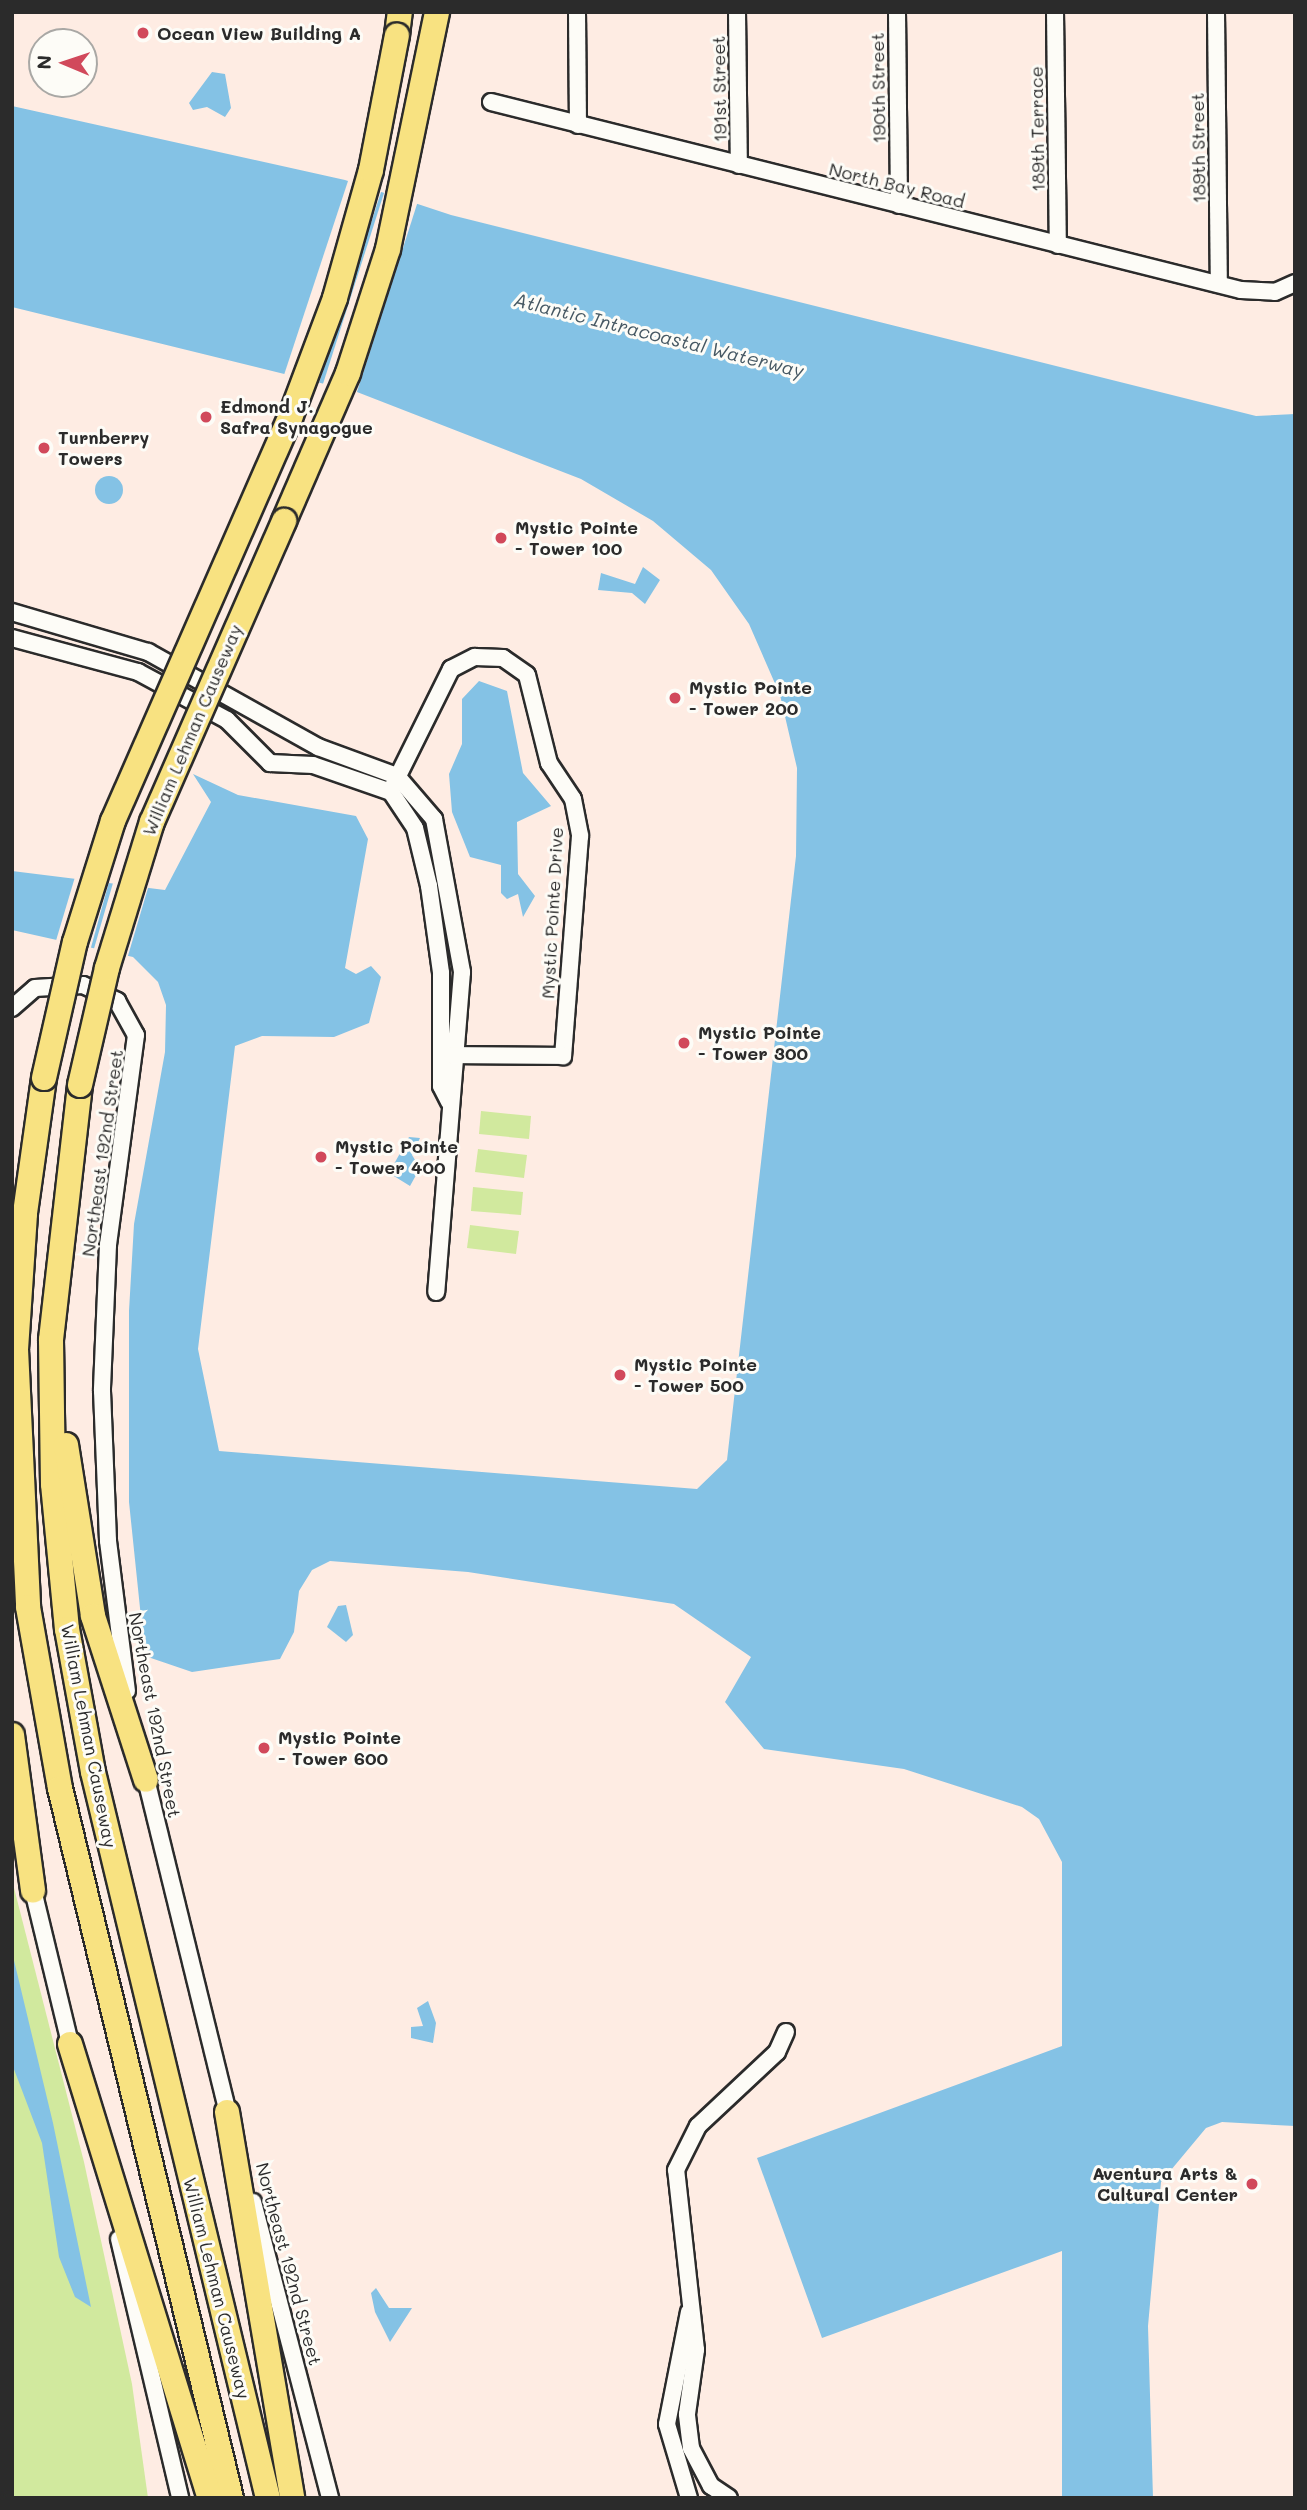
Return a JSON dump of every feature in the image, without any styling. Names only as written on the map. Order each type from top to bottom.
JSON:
[{"type":"highway","name":"William Lehman Causeway","points":[[268,2498],[78,1702],[55,1521],[51,1340],[80,1085],[107,968],[157,810],[324,430],[373,299],[407,176],[437,12]]},
{"type":"highway","name":"William Lehman Causeway","points":[[231,2498],[45,1716],[18,1495],[17,1310],[44,1078],[75,942],[118,809],[290,418],[335,298],[368,179],[398,20]]},
{"type":"highway","points":[[12,1343],[17,1310]]},
{"type":"highway","points":[[51,1340],[87,1589],[146,1780]]},
{"type":"highway","points":[[12,1735],[33,1891]]},
{"type":"highway","points":[[70,2044],[210,2498]]},
{"type":"highway","points":[[227,2112],[292,2498]]},
{"type":"street","points":[[577,12],[578,125]]},
{"type":"street","name":"191st Street","points":[[737,12],[739,165]]},
{"type":"street","name":"190th Street","points":[[897,12],[899,205]]},
{"type":"street","name":"189th Terrace","points":[[1055,12],[1058,245]]},
{"type":"street","name":"189th Street","points":[[1216,12],[1219,284]]},
{"type":"street","name":"North Bay Road","points":[[491,102],[1219,284],[1275,292],[1295,283]]},
{"type":"street","points":[[12,612],[148,652],[318,747],[397,776],[434,819],[449,882],[462,972],[460,1055],[449,1102],[436,1292]]},
{"type":"street","points":[[33,617],[19,639],[138,672],[227,720],[270,763],[313,765],[391,792],[415,828],[429,886],[441,973],[440,1055],[449,1102]]},
{"type":"street","points":[[138,672],[148,652]]},
{"type":"street","name":"Mystic Pointe Drive","points":[[391,792],[451,669],[475,657],[503,658],[527,675],[549,763],[573,799],[580,836],[563,1056],[440,1055]]},
{"type":"street","points":[[227,720],[239,703]]},
{"type":"street","points":[[313,765],[318,747]]},
{"type":"street","name":"Northeast 192nd Street","points":[[12,1008],[35,988],[83,985],[117,1001],[136,1035],[108,1245],[102,1430],[114,1609],[146,1780],[227,2112],[330,2498]]},
{"type":"street","points":[[12,1816],[33,1891],[180,2498]]},
{"type":"street","points":[[729,2498],[712,2486],[691,2448],[693,2300],[675,2189],[681,2155],[710,2112],[777,2052],[786,2032]]},
{"type":"street","points":[[689,2498],[667,2424],[693,2300]]},
{"type":"green space","points":[[481,1111],[531,1116],[529,1139],[479,1134]]},
{"type":"green space","points":[[478,1149],[527,1155],[524,1178],[475,1172]]},
{"type":"green space","points":[[473,1187],[523,1192],[521,1215],[471,1211]]},
{"type":"green space","points":[[470,1225],[519,1231],[516,1254],[467,1248]]},
{"type":"green space","points":[[12,1880],[84,2162],[132,2384],[148,2498],[12,2498]]},
{"type":"water","points":[[212,72],[225,74],[231,108],[225,117],[207,107],[193,110],[189,103]]},
{"type":"water","name":"Atlantic Intracoastal Waterway","points":[[12,106],[345,180],[451,215],[1256,416],[1295,414],[1295,2126],[1222,2122],[1206,2128],[1161,2182],[1148,2326],[1153,2498],[1062,2498],[1062,2251],[822,2338],[757,2158],[1062,2046],[1062,1862],[1039,1819],[1022,1807],[904,1769],[764,1749],[725,1702],[751,1657],[674,1604],[468,1572],[330,1561],[312,1570],[299,1591],[294,1632],[280,1659],[192,1672],[145,1656],[129,1502],[129,1311],[134,1224],[165,1052],[166,1005],[158,982],[133,957],[12,930],[12,871],[165,890],[211,802],[193,774],[238,795],[356,816],[368,839],[345,968],[356,974],[371,966],[381,977],[369,1023],[334,1037],[262,1036],[235,1046],[198,1349],[219,1451],[697,1489],[727,1460],[796,856],[797,768],[780,695],[749,624],[711,570],[653,521],[581,479],[357,392],[12,307]]},
{"type":"water","points":[[109,476],[119,480],[123,490],[119,500],[109,504],[99,500],[95,490],[99,480]]},
{"type":"water","points":[[643,567],[660,580],[645,604],[632,593],[598,590],[601,573],[635,584]]},
{"type":"water","points":[[479,681],[507,691],[523,773],[551,806],[517,822],[518,874],[535,896],[523,917],[518,894],[507,899],[501,893],[501,865],[470,857],[452,812],[449,774],[462,744],[462,699]]},
{"type":"water","points":[[409,1137],[420,1138],[412,1155],[420,1168],[410,1186],[389,1173]]},
{"type":"water","points":[[346,1605],[353,1635],[346,1642],[327,1627],[338,1606]]},
{"type":"water","points":[[12,1952],[53,2123],[91,2307],[75,2297],[59,2257],[42,2143],[12,2064]]},
{"type":"water","points":[[428,2001],[436,2023],[433,2043],[411,2038],[411,2027],[423,2026],[417,2008]]},
{"type":"water","points":[[376,2288],[389,2308],[412,2308],[390,2342],[375,2312],[371,2293]]},
{"type":"pier","points":[[349,178],[382,189],[318,386],[283,378]]},
{"type":"pier","points":[[385,190],[418,201],[356,395],[322,387]]},
{"type":"pier","points":[[75,877],[109,882],[90,951],[55,944]]},
{"type":"pier","points":[[113,883],[148,888],[127,959],[93,952]]},
{"type":"place","name":"Ocean View Building A","points":[[143,33]]},
{"type":"place","name":"Edmond J. Safra Synagogue","points":[[206,417]]},
{"type":"place","name":"Turnberry Towers","points":[[44,448]]},
{"type":"place","name":"Mystic Pointe - Tower 100","points":[[501,538]]},
{"type":"place","name":"Mystic Pointe - Tower 200","points":[[675,698]]},
{"type":"place","name":"Mystic Pointe - Tower 300","points":[[684,1043]]},
{"type":"place","name":"Mystic Pointe - Tower 400","points":[[321,1157]]},
{"type":"place","name":"Mystic Pointe - Tower 500","points":[[620,1375]]},
{"type":"place","name":"Mystic Pointe - Tower 600","points":[[264,1748]]},
{"type":"place","name":"Aventura Arts & Cultural Center","points":[[1252,2184]]}]
